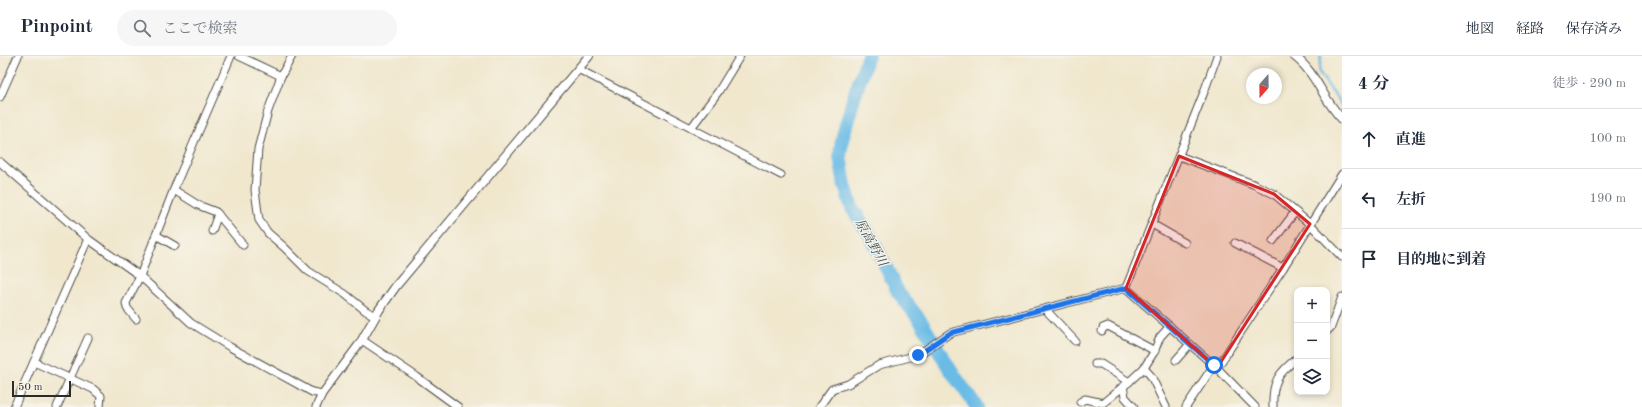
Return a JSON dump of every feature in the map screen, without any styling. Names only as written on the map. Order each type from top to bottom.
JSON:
[{"type":"street","points":[[0,97],[18,56]]},
{"type":"street","points":[[136,319],[126,305],[140,276],[174,190],[231,56]]},
{"type":"street","points":[[239,56],[281,76]]},
{"type":"street","points":[[292,56],[281,76],[266,117],[258,149],[256,190],[259,220],[268,234],[284,247],[308,271],[345,294],[366,311],[376,316]]},
{"type":"street","points":[[316,407],[322,394],[362,340],[376,316],[401,280],[589,56]]},
{"type":"street","points":[[692,128],[718,92],[740,56]]},
{"type":"street","points":[[1126,288],[1217,56]]},
{"type":"street","points":[[1294,56],[1308,69],[1333,109],[1342,119]]},
{"type":"street","points":[[578,69],[781,176]]},
{"type":"street","points":[[1179,156],[1253,184],[1274,194],[1310,224],[1342,257]]},
{"type":"street","points":[[0,162],[88,239],[140,276],[191,323],[312,392],[322,394]]},
{"type":"street","points":[[1186,407],[1283,268],[1342,174]]},
{"type":"street","points":[[174,190],[198,205],[213,210],[243,245]]},
{"type":"street","points":[[1273,241],[1295,212]]},
{"type":"street","points":[[212,231],[218,214]]},
{"type":"street","points":[[1152,224],[1185,243]]},
{"type":"street","points":[[156,235],[175,246]]},
{"type":"street","points":[[14,407],[88,239]]},
{"type":"street","points":[[1235,243],[1283,268]]},
{"type":"street","points":[[819,407],[832,389],[848,384],[879,365],[918,355],[950,333],[1126,288]]},
{"type":"street","points":[[1126,288],[1216,366],[1255,407]]},
{"type":"street","points":[[1330,328],[1342,297]]},
{"type":"street","points":[[1045,308],[1074,341]]},
{"type":"street","points":[[1102,331],[1103,328],[1108,326],[1155,351]]},
{"type":"street","points":[[1080,402],[1085,399],[1103,403],[1126,384],[1144,368],[1155,351],[1160,337],[1170,326]]},
{"type":"street","points":[[57,407],[88,338]]},
{"type":"street","points":[[362,340],[458,407]]},
{"type":"street","points":[[1176,360],[1190,344]]},
{"type":"street","points":[[1273,407],[1273,392],[1276,380],[1284,369],[1296,359]]},
{"type":"street","points":[[34,362],[88,387],[101,396],[100,407]]},
{"type":"street","points":[[1095,364],[1101,364],[1126,384]]},
{"type":"street","points":[[1144,368],[1151,376],[1166,407]]},
{"type":"street","points":[[1126,384],[1125,397],[1132,406]]},
{"type":"highlighted area","points":[[1179,156],[1274,194],[1310,224],[1217,368],[1126,288]]},
{"type":"waterway","name":"原高野川","points":[[868,56],[854,97],[842,140],[840,156],[845,186],[852,208],[870,235],[898,292],[920,320],[951,371],[977,407]]},
{"type":"waterway","points":[[1321,56],[1319,72],[1342,106]]},
{"type":"route","points":[[918,355],[950,333],[1126,288],[1214,365]]}]
